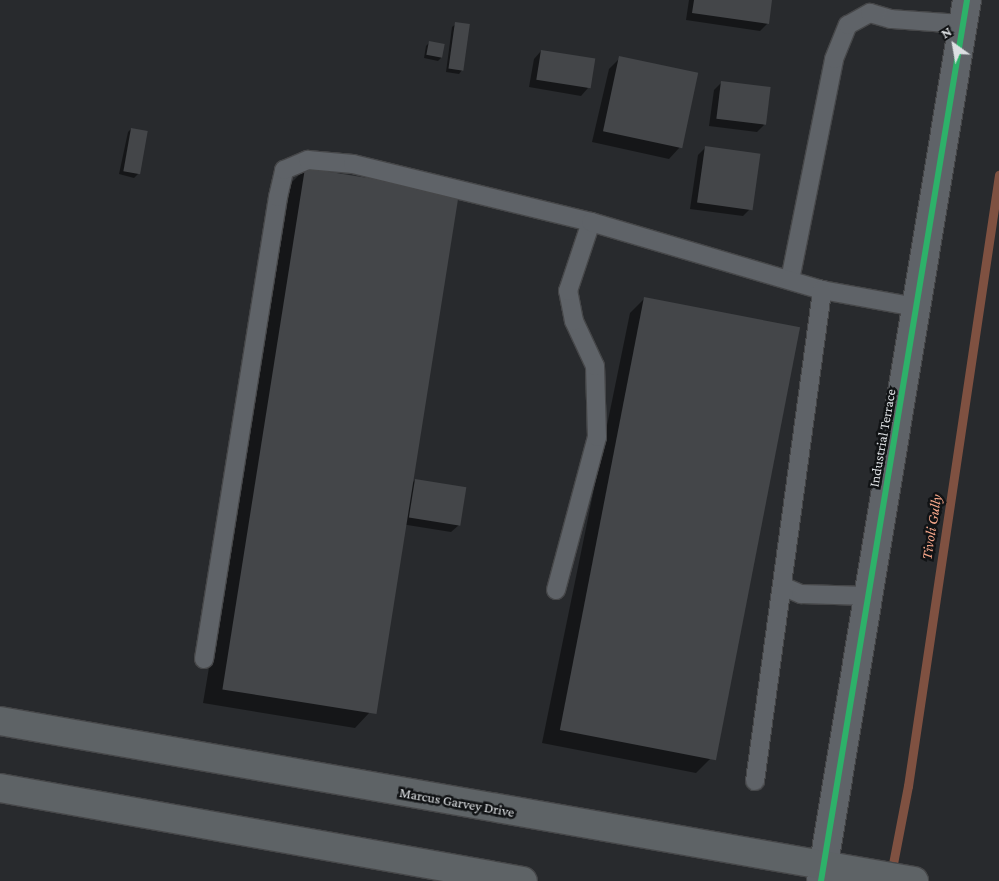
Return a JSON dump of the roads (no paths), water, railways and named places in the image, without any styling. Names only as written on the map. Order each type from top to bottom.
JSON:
[{"type":"highway","name":"Marcus Garvey Drive","points":[[0,721],[822,874],[878,876],[911,881]]},
{"type":"highway","points":[[0,788],[523,881]]},
{"type":"street","name":"Industrial Terrace","points":[[822,874],[965,12]]},
{"type":"lane","points":[[790,280],[834,60],[848,25],[870,13],[891,19],[965,12]]},
{"type":"lane","points":[[204,659],[284,170],[308,160],[353,164],[591,222],[822,290],[916,307]]},
{"type":"lane","points":[[556,590],[596,437],[595,366],[574,321],[568,291],[591,222]]},
{"type":"lane","points":[[755,782],[822,290]]},
{"type":"lane","points":[[782,586],[801,594],[868,596]]},
{"type":"waterway","name":"Tivoli Gully","points":[[891,874],[908,786],[999,175]]}]
